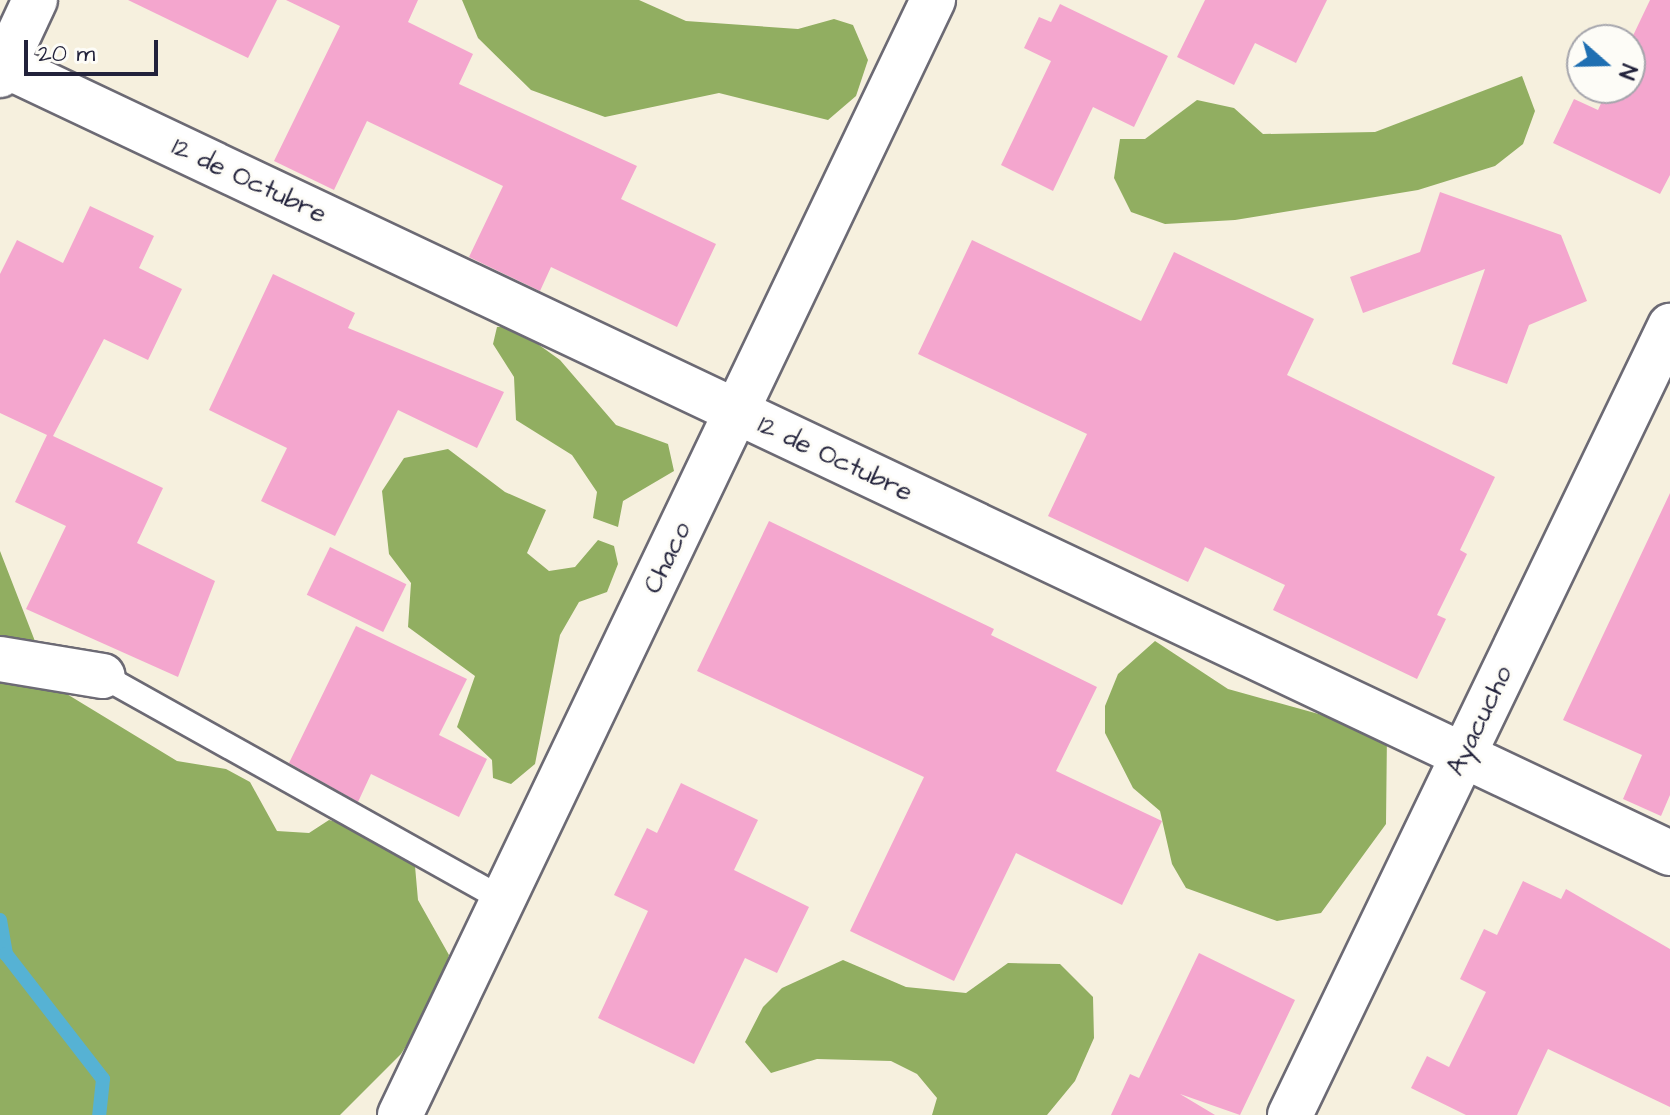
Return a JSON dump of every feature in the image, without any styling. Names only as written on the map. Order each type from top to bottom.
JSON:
[{"type":"street","points":[[1,68],[35,0]]},
{"type":"street","name":"Chaco","points":[[400,1115],[933,0]]},
{"type":"street","name":"12 de Octubre","points":[[1,68],[1670,853]]},
{"type":"street","name":"Ayacucho","points":[[1290,1115],[1670,326]]},
{"type":"street","points":[[0,659],[103,676]]},
{"type":"lane","points":[[103,676],[503,900]]},
{"type":"green space","points":[[462,0],[639,0],[686,21],[798,29],[834,19],[853,25],[868,60],[856,96],[828,120],[719,93],[605,117],[531,90],[478,38]]},
{"type":"green space","points":[[1522,76],[1535,111],[1523,144],[1495,166],[1418,190],[1235,220],[1165,224],[1131,212],[1114,178],[1120,139],[1145,139],[1197,100],[1234,108],[1263,134],[1375,132]]},
{"type":"green space","points":[[497,327],[514,327],[560,360],[616,425],[668,444],[674,471],[623,501],[618,527],[593,518],[597,492],[572,455],[516,420],[514,377],[493,344]]},
{"type":"green space","points":[[448,449],[505,492],[546,510],[527,553],[549,571],[575,567],[598,540],[614,546],[618,564],[607,592],[579,602],[560,635],[535,764],[511,784],[493,778],[492,760],[457,727],[475,676],[408,627],[411,583],[389,554],[382,491],[404,458]]},
{"type":"green space","points":[[0,551],[52,685],[177,761],[226,769],[250,782],[277,831],[309,833],[329,820],[377,833],[415,866],[418,900],[449,955],[434,1002],[401,1054],[340,1115],[0,1115]]},
{"type":"green space","points":[[1155,641],[1228,689],[1387,733],[1386,824],[1321,913],[1277,921],[1186,888],[1172,864],[1160,811],[1133,788],[1105,733],[1105,706],[1118,674]]},
{"type":"green space","points":[[843,960],[906,987],[966,993],[1008,963],[1060,964],[1093,997],[1094,1038],[1075,1081],[1047,1115],[932,1115],[937,1098],[917,1074],[891,1061],[817,1059],[771,1073],[745,1042],[763,1007],[782,988]]},
{"type":"building","points":[[128,0],[277,0],[248,58]]},
{"type":"building","points":[[286,0],[418,0],[408,22],[473,54],[459,84],[637,166],[621,199],[716,244],[677,327],[551,267],[540,291],[469,257],[503,186],[367,121],[334,190],[274,161],[340,26]]},
{"type":"building","points":[[1205,0],[1327,0],[1296,63],[1255,43],[1234,85],[1177,57]]},
{"type":"building","points":[[1650,0],[1670,0],[1670,175],[1660,194],[1553,143],[1572,104],[1585,104],[1598,110],[1601,104],[1646,104],[1646,24],[1639,24]]},
{"type":"building","points":[[1060,4],[1168,56],[1134,127],[1093,107],[1053,191],[1001,165],[1051,61],[1024,48],[1039,17],[1051,22]]},
{"type":"building","points":[[1440,192],[1561,235],[1587,301],[1529,325],[1507,384],[1452,364],[1485,269],[1363,313],[1350,277],[1420,252]]},
{"type":"building","points":[[90,206],[154,236],[139,268],[182,289],[148,360],[104,339],[53,436],[163,488],[137,543],[215,581],[178,677],[26,609],[66,526],[15,502],[47,435],[0,413],[0,274],[17,240],[63,263]]},
{"type":"building","points":[[972,240],[1141,321],[1174,252],[1314,319],[1287,375],[1495,477],[1460,550],[1467,554],[1437,615],[1446,619],[1417,679],[1273,610],[1285,585],[1205,547],[1188,582],[1048,516],[1087,434],[918,354]]},
{"type":"building","points":[[273,274],[355,313],[348,328],[504,392],[477,448],[398,410],[335,536],[261,501],[287,448],[209,410]]},
{"type":"building","points":[[1670,493],[1670,795],[1661,816],[1623,799],[1642,755],[1563,720]]},
{"type":"building","points":[[769,521],[994,629],[991,635],[1097,687],[1056,771],[1162,821],[1122,905],[1016,853],[954,981],[850,931],[924,777],[697,671]]},
{"type":"building","points":[[330,547],[406,584],[383,632],[307,595]]},
{"type":"building","points":[[356,626],[467,679],[439,735],[487,759],[459,817],[371,774],[358,802],[289,763]]},
{"type":"building","points":[[681,783],[758,820],[734,870],[809,907],[777,973],[745,958],[694,1064],[598,1018],[648,911],[614,895],[647,828],[657,833]]},
{"type":"building","points":[[1523,881],[1561,899],[1566,889],[1670,949],[1670,1107],[1548,1049],[1517,1115],[1466,1115],[1411,1088],[1427,1056],[1449,1067],[1486,992],[1460,979],[1484,929],[1497,935]]},
{"type":"building","points":[[1199,953],[1295,1000],[1240,1115],[1180,1094],[1215,1115],[1111,1115],[1130,1074],[1139,1078]]},
{"type":"waterway","points":[[0,920],[6,954],[103,1079],[99,1115]]}]
